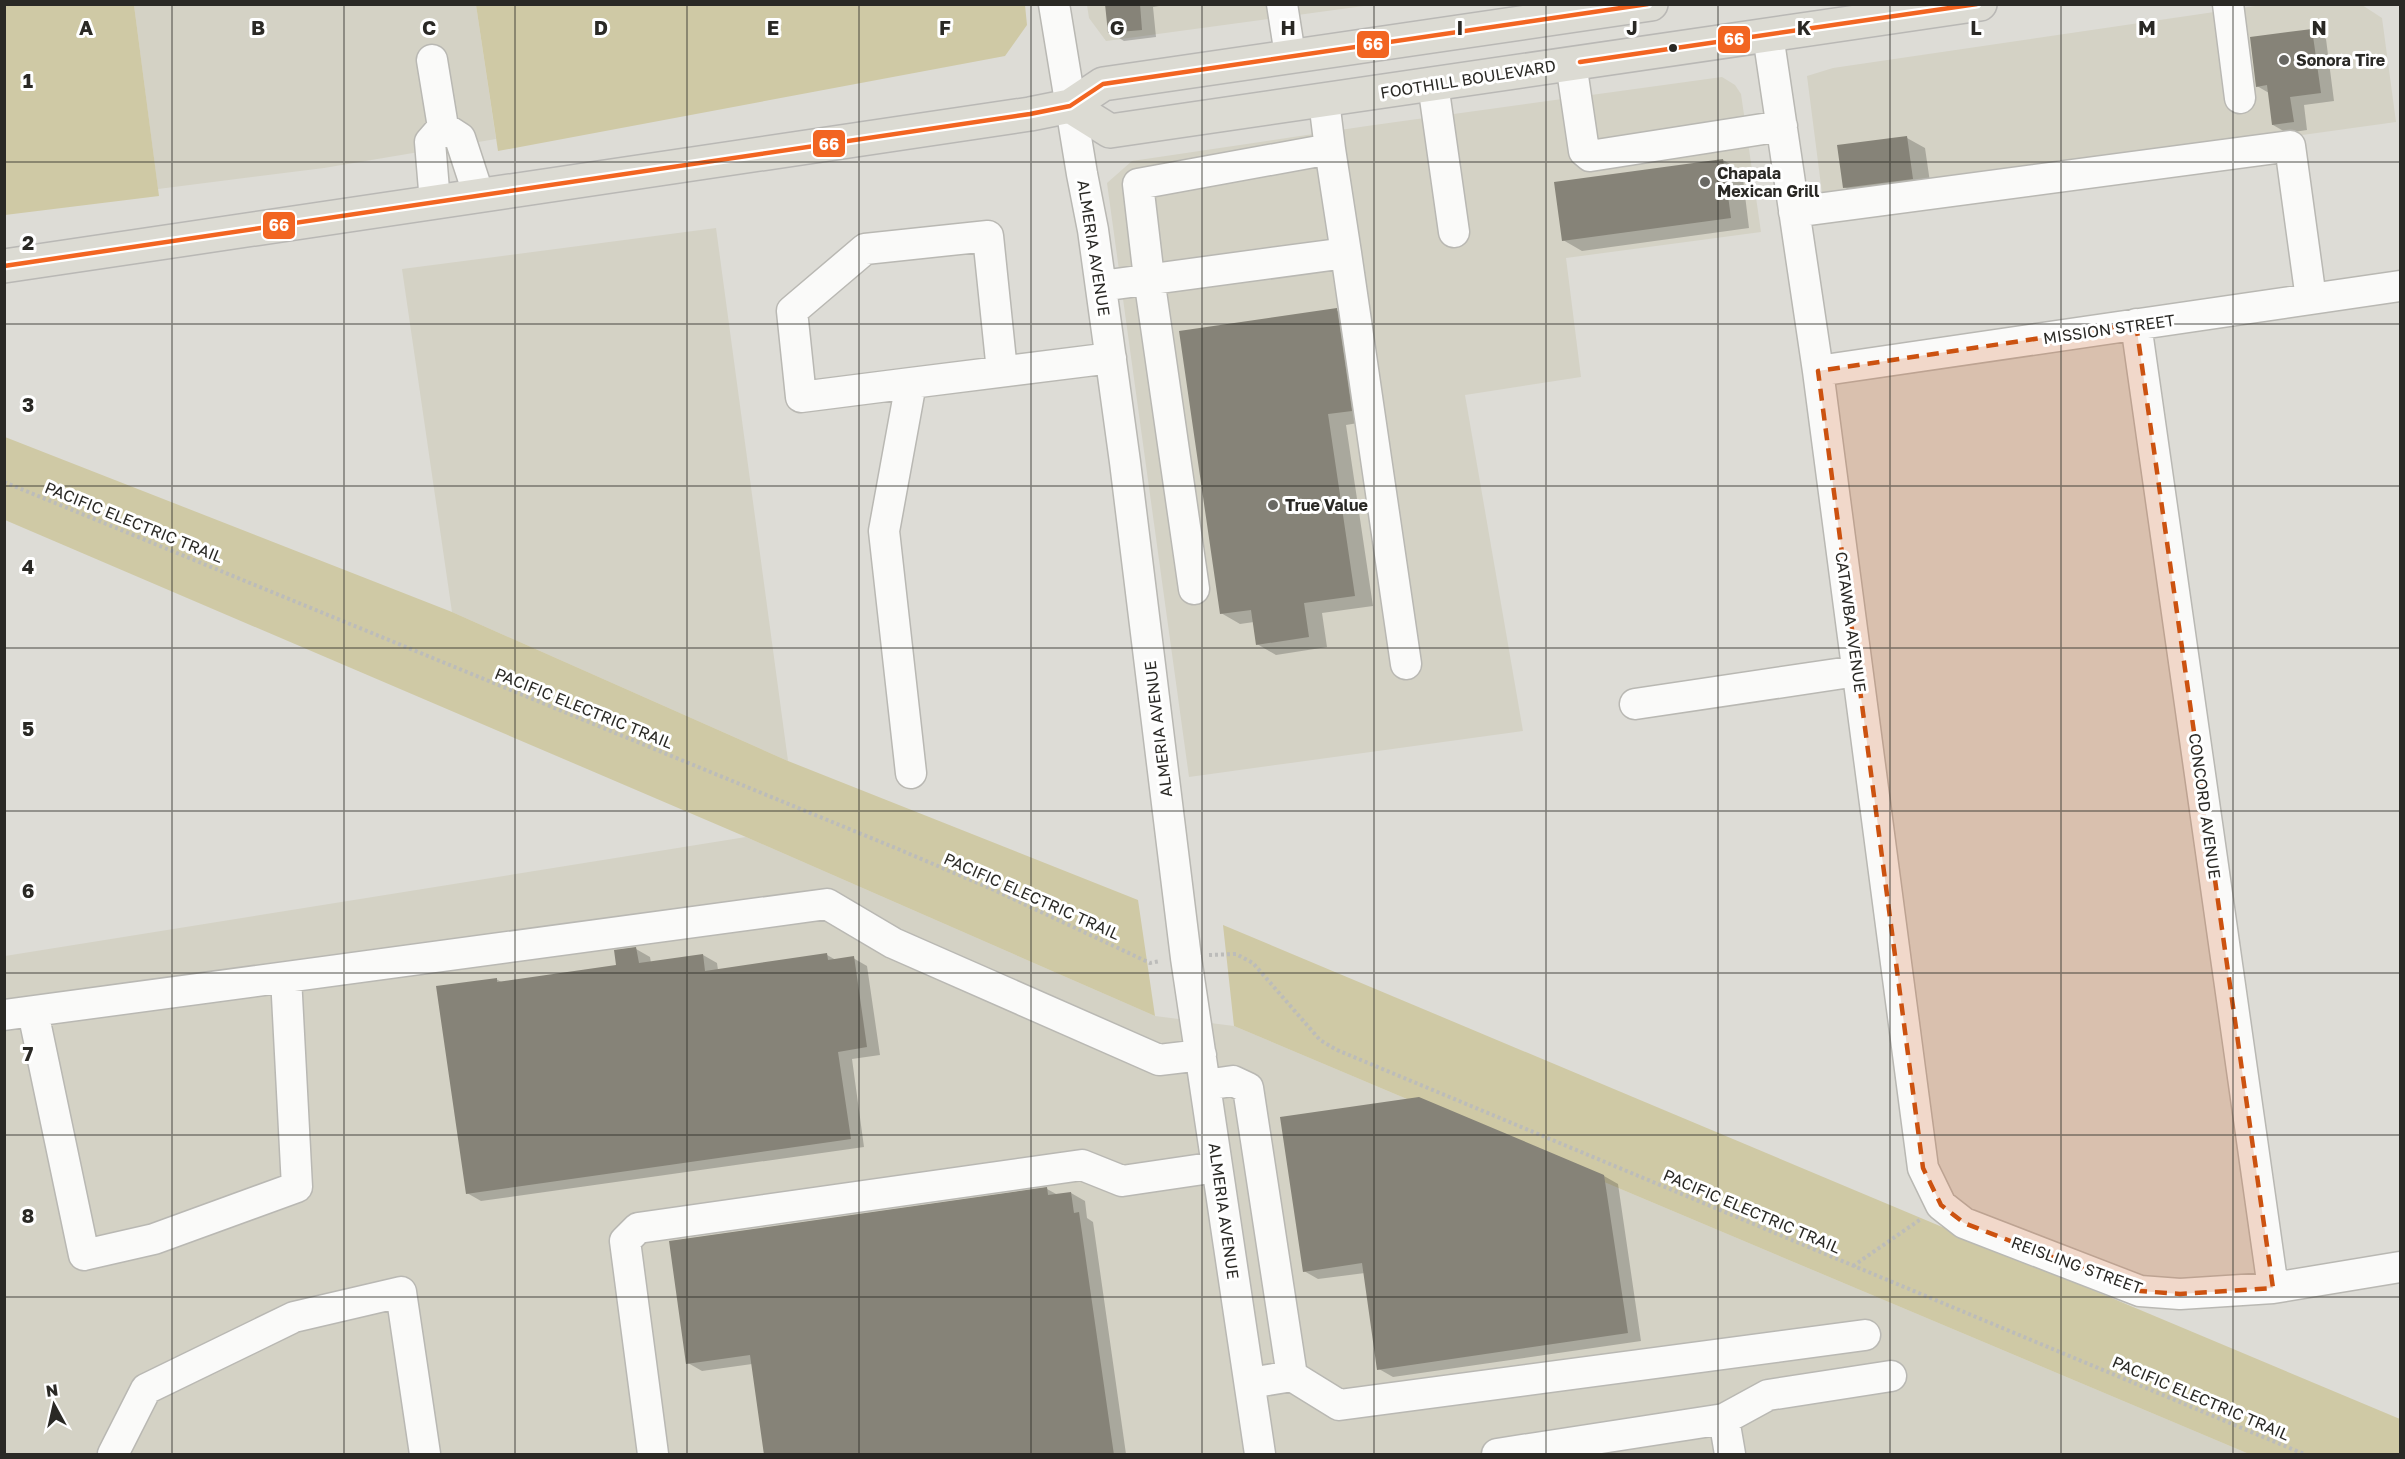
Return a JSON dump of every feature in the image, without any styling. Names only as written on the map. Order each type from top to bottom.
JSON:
[{"type":"main road","points":[[4,266],[1070,106],[1103,84],[1651,4]]},
{"type":"main road","name":"FOOTHILL BOULEVARD","points":[[1070,106],[1110,131],[1980,4]]},
{"type":"street","name":"ALMERIA AVENUE","points":[[1054,4],[1101,285],[1125,462],[1185,958],[1260,1455]]},
{"type":"street","points":[[1282,4],[1290,55]]},
{"type":"street","points":[[2228,4],[2240,98]]},
{"type":"street","name":"CATAWBA AVENUE","points":[[1768,35],[1818,371],[1923,1168],[1941,1205]]},
{"type":"street","points":[[432,60],[443,128]]},
{"type":"street","points":[[1571,63],[1584,151],[1590,156],[1782,126]]},
{"type":"street","points":[[1433,84],[1454,232]]},
{"type":"street","points":[[1324,101],[1406,664]]},
{"type":"street","points":[[443,128],[460,138],[479,196]]},
{"type":"street","points":[[435,202],[430,142],[443,128]]},
{"type":"street","points":[[1794,212],[2290,146],[2311,299]]},
{"type":"street","points":[[1194,589],[1149,278],[1138,184],[1330,149]]},
{"type":"street","points":[[1002,371],[988,236],[865,249],[792,311],[801,397],[1111,358]]},
{"type":"street","points":[[1101,285],[1346,253]]},
{"type":"street","name":"MISSION STREET","points":[[1818,371],[2400,286]]},
{"type":"street","name":"CONCORD AVENUE","points":[[2136,324],[2273,1288]]},
{"type":"street","points":[[911,383],[884,531],[911,773]]},
{"type":"street","points":[[1125,462],[1174,456]]},
{"type":"street","points":[[1635,704],[1857,671]]},
{"type":"street","points":[[286,977],[297,1187],[154,1239],[84,1255],[19,1014],[286,977],[827,904],[893,943],[1159,1060],[1201,1055]]},
{"type":"street","points":[[1205,1085],[1233,1080],[1248,1088],[1292,1376]]},
{"type":"street","points":[[653,1455],[625,1241],[638,1228],[1082,1165],[1122,1181],[1217,1167]]},
{"type":"street","name":"REISLING STREET","points":[[1941,1205],[1964,1223],[2140,1291],[2180,1294],[2273,1288],[2400,1267]]},
{"type":"street","points":[[113,1455],[146,1389],[294,1317],[401,1292],[425,1455]]},
{"type":"street","points":[[1250,1383],[1292,1376],[1339,1406],[1865,1335]]},
{"type":"street","points":[[1497,1455],[1724,1419],[1768,1395],[1891,1376]]},
{"type":"street","points":[[1724,1419],[1730,1455]]},
{"type":"path","name":"PACIFIC ELECTRIC TRAIL","points":[[4,482],[898,849],[994,890],[1150,963]]},
{"type":"path","name":"PACIFIC ELECTRIC TRAIL","points":[[1219,953],[1236,954],[1253,963],[1320,1040],[1336,1050],[2304,1455]]},
{"type":"path","points":[[1853,1266],[1941,1205]]},
{"type":"highlighted area","points":[[2136,324],[2273,1288],[2180,1294],[2140,1291],[1964,1223],[1941,1205],[1923,1168],[1818,371]]},
{"type":"shaded area","points":[[4,5],[134,5],[159,196],[5,215]]},
{"type":"shaded area","points":[[134,5],[476,5],[496,139],[324,168],[158,189]]},
{"type":"shaded area","points":[[476,5],[1025,5],[1027,25],[1005,56],[498,151]]},
{"type":"shaded area","points":[[1087,5],[1371,5],[1106,41],[1089,18]]},
{"type":"shaded area","points":[[2262,5],[2362,5],[2382,18],[2396,122],[1823,201],[1807,76],[1833,68]]},
{"type":"shaded area","points":[[1722,77],[1735,85],[1741,94],[1761,232],[1566,258],[1581,377],[1465,395],[1523,731],[1189,777],[1107,183],[1132,161]]},
{"type":"shaded area","points":[[716,228],[788,761],[452,612],[402,269]]},
{"type":"shaded area","points":[[5,437],[452,612],[788,761],[1138,900],[1155,1016],[746,837],[5,520]]},
{"type":"shaded area","points":[[746,837],[1155,1016],[1234,1026],[2249,1454],[5,1454],[5,956]]},
{"type":"shaded area","points":[[1223,925],[2400,1419],[2400,1454],[2249,1454],[1234,1026]]},
{"type":"building","points":[[1105,4],[1140,4],[1142,30],[1108,33]]},
{"type":"building","name":"Sonora Tire","points":[[2312,29],[2321,93],[2290,97],[2294,122],[2272,125],[2267,85],[2256,87],[2250,37]]},
{"type":"building","points":[[1907,136],[1913,179],[1843,188],[1837,145]]},
{"type":"building","points":[[1723,159],[1731,218],[1562,241],[1554,182]]},
{"type":"building","name":"True Value","points":[[1337,308],[1352,411],[1328,414],[1355,596],[1304,603],[1309,637],[1256,645],[1251,610],[1220,614],[1179,331]]},
{"type":"building","points":[[636,947],[639,963],[703,954],[705,971],[827,953],[828,960],[854,956],[867,1047],[838,1052],[851,1139],[466,1194],[436,986],[497,978],[497,982],[616,965],[614,950]]},
{"type":"building","points":[[1419,1097],[1604,1175],[1628,1333],[1377,1370],[1362,1263],[1303,1272],[1280,1117]]},
{"type":"building","points":[[1047,1187],[1048,1195],[1071,1192],[1074,1213],[1079,1212],[1114,1455],[764,1455],[750,1355],[686,1364],[669,1241]]},
{"type":"transit line","name":"66","points":[[4,266],[1030,114],[1070,106],[1103,84],[1648,4]]},
{"type":"transit line","name":"66","points":[[1580,62],[1977,4]]},
{"type":"place","name":"Sonora Tire","points":[[2284,60]]},
{"type":"place","name":"Chapala Mexican Grill","points":[[1705,182]]},
{"type":"place","name":"True Value","points":[[1273,505]]}]
